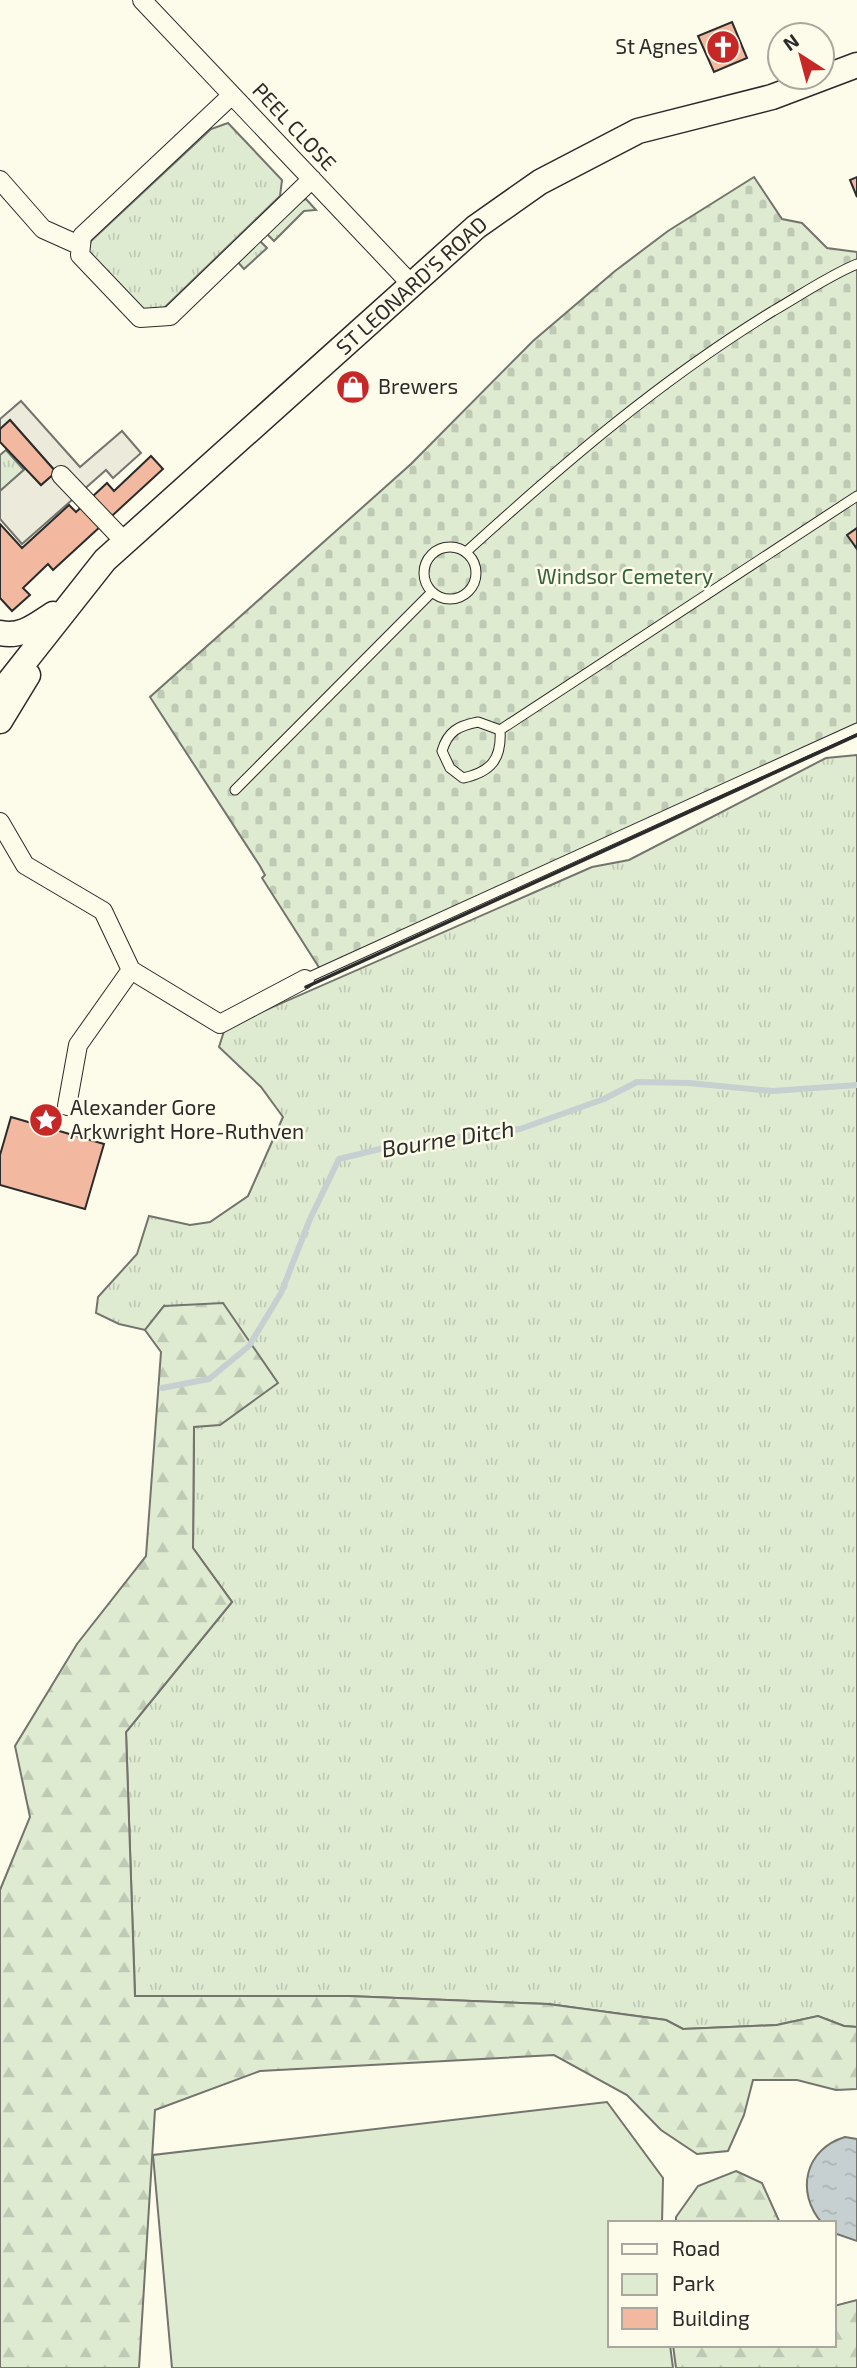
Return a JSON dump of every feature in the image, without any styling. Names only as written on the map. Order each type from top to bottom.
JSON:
[{"type":"main road","name":"ST LEONARD'S ROAD","points":[[5,699],[47,633],[105,560],[476,226],[540,181],[638,131],[772,97],[857,65]]},
{"type":"main road","points":[[0,633],[10,635],[26,632],[76,597]]},
{"type":"main road","points":[[0,649],[10,664],[5,699]]},
{"type":"street","name":"PEEL CLOSE","points":[[142,0],[412,285]]},
{"type":"street","points":[[232,95],[82,236],[80,255],[140,318],[170,316],[312,179]]},
{"type":"street","points":[[0,180],[43,229],[81,246]]},
{"type":"street","points":[[61,475],[125,542]]},
{"type":"street","points":[[0,822],[25,864],[103,911],[131,970],[220,1024],[305,979]]},
{"type":"street","points":[[67,1106],[78,1045],[131,970]]},
{"type":"lane","points":[[466,552],[571,457],[638,402],[728,339],[857,264]]},
{"type":"lane","points":[[500,730],[857,496]]},
{"type":"lane","points":[[446,547],[466,552],[476,572],[470,590],[451,599],[432,592],[424,574],[428,559],[446,547]]},
{"type":"lane","points":[[234,790],[432,592]]},
{"type":"lane","points":[[478,722],[500,730],[501,747],[494,764],[481,774],[463,778],[450,768],[442,751],[446,736],[461,725],[478,722]]},
{"type":"lane","points":[[305,979],[857,728]]},
{"type":"green space","points":[[228,123],[282,180],[280,196],[164,308],[142,310],[88,252],[91,241],[211,129]]},
{"type":"green space","name":"Windsor Cemetery","points":[[754,177],[782,219],[802,223],[827,248],[857,252],[857,725],[320,969],[262,878],[265,875],[260,866],[150,697],[411,464],[533,341],[615,271],[668,231]]},
{"type":"green space","points":[[306,199],[316,210],[304,211],[274,241],[265,232],[298,202]]},
{"type":"green space","points":[[258,239],[267,248],[244,269],[236,260]]},
{"type":"green space","points":[[6,450],[24,470],[0,491],[0,455]]},
{"type":"green space","points":[[857,755],[857,2027],[844,2026],[818,2016],[777,2025],[683,2029],[666,2020],[548,2004],[348,1996],[135,1996],[126,1732],[232,1602],[193,1548],[194,1427],[164,1306],[145,1330],[119,1324],[96,1313],[98,1297],[137,1254],[149,1216],[190,1225],[210,1222],[248,1196],[283,1117],[261,1087],[219,1047],[225,1028],[592,867],[629,860],[826,758]]},
{"type":"green space","points":[[223,1303],[278,1383],[220,1425],[194,1427],[193,1548],[232,1602],[126,1732],[135,1996],[348,1996],[548,2004],[666,2020],[683,2029],[777,2025],[818,2016],[844,2026],[857,2027],[857,2089],[836,2090],[797,2080],[753,2080],[744,2115],[728,2151],[697,2154],[661,2130],[627,2095],[554,2055],[260,2071],[155,2110],[139,2368],[0,2368],[0,1890],[30,1817],[15,1746],[77,1644],[146,1556],[161,1352],[145,1330],[164,1306]]},
{"type":"green space","points":[[607,2102],[663,2178],[662,2221],[608,2221],[608,2347],[670,2347],[673,2368],[172,2368],[153,2155]]},
{"type":"green space","points":[[736,2171],[762,2183],[779,2221],[676,2221],[676,2217],[698,2186]]},
{"type":"green space","points":[[857,2300],[857,2368],[676,2368],[673,2347],[836,2347],[836,2305]]},
{"type":"shaded area","points":[[21,401],[80,467],[122,431],[141,453],[113,478],[106,470],[22,544],[0,519],[0,491],[26,468],[41,485],[56,472],[10,420],[0,429],[0,419]]},
{"type":"water","points":[[845,2137],[857,2139],[857,2241],[836,2234],[836,2221],[821,2221],[809,2198],[808,2173],[813,2161],[831,2143]]},
{"type":"building","name":"St Agnes","points":[[732,22],[747,58],[714,72],[698,36]]},
{"type":"building","points":[[857,177],[857,197],[850,180]]},
{"type":"building","points":[[10,420],[56,472],[41,485],[0,442],[0,429]]},
{"type":"building","points":[[151,456],[163,469],[53,570],[48,564],[23,588],[30,595],[12,611],[0,598],[0,524],[22,548],[69,505],[76,512],[107,483],[114,491]]},
{"type":"building","points":[[857,528],[857,549],[847,535]]},
{"type":"building","points":[[11,1117],[104,1144],[85,1209],[0,1185],[0,1155]]},
{"type":"waterway","name":"Bourne Ditch","points":[[162,1388],[209,1379],[249,1346],[281,1293],[310,1219],[339,1159],[392,1146],[520,1129],[604,1099],[637,1082],[689,1083],[773,1091],[857,1085]]},
{"type":"wall","points":[[306,987],[857,735]]},
{"type":"place","name":"St Agnes","points":[[723,47]]},
{"type":"place","name":"Brewers","points":[[353,387]]},
{"type":"place","name":"Alexander Gore Arkwright Hore-Ruthven","points":[[46,1120]]}]
